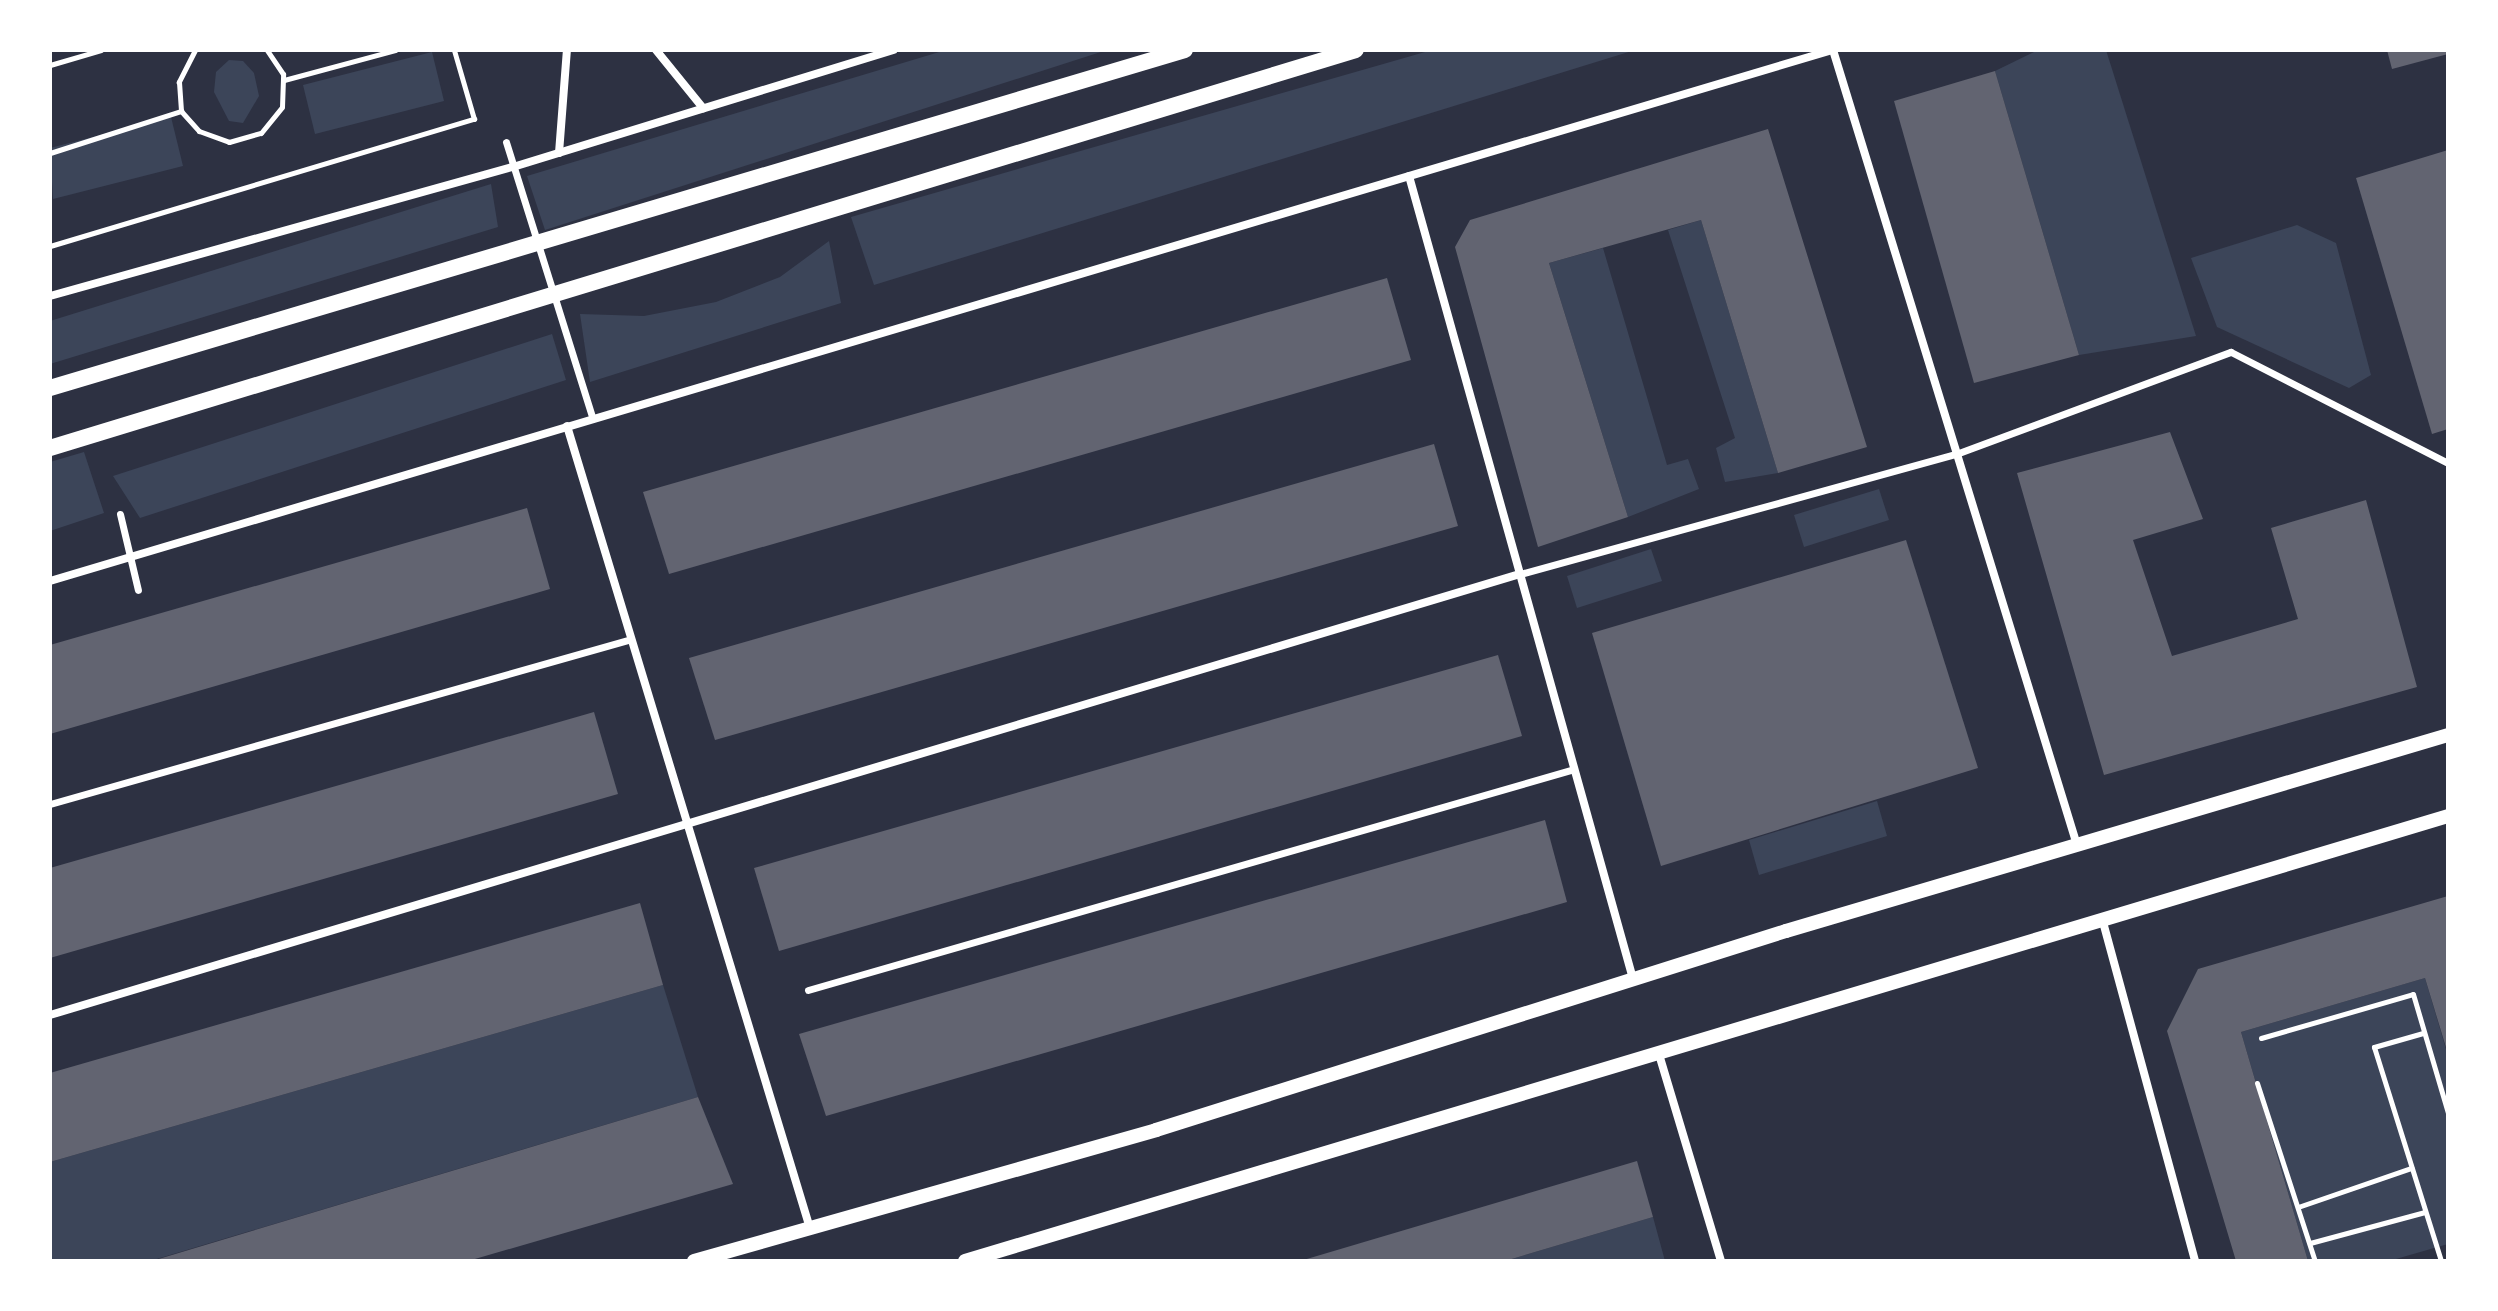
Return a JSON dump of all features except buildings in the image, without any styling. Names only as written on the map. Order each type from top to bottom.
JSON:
[{"type":"main road","points":[[50,388],[1185,50]]},
{"type":"main road","points":[[50,448],[1356,50]]},
{"type":"street","points":[[656,50],[703,108]]},
{"type":"street","points":[[50,296],[513,167],[893,50]]},
{"type":"street","points":[[50,581],[1832,50],[2077,845]]},
{"type":"street","points":[[559,153],[564,51]]},
{"type":"street","points":[[506,142],[593,419]]},
{"type":"street","points":[[1409,176],[1633,979]]},
{"type":"street","points":[[50,1015],[1520,574],[1956,454],[2231,352],[2448,463]]},
{"type":"street","points":[[567,426],[809,1225]]},
{"type":"street","points":[[120,514],[138,590]]},
{"type":"street","points":[[50,804],[631,639]]},
{"type":"street","points":[[694,1261],[809,1225],[1156,1130],[1633,979],[2448,735]]},
{"type":"street","points":[[808,990],[1574,769]]},
{"type":"street","points":[[965,1261],[2448,816]]},
{"type":"street","points":[[2103,922],[2195,1261]]},
{"type":"street","points":[[1658,1051],[1721,1261]]},
{"type":"path","points":[[50,65],[101,50]]},
{"type":"path","points":[[195,50],[179,82],[181,111],[213,139],[246,140],[273,122],[282,107],[284,80],[267,50]]},
{"type":"path","points":[[284,80],[395,50]]},
{"type":"path","points":[[50,246],[474,119],[454,50]]},
{"type":"path","points":[[50,153],[181,111]]},
{"type":"path","points":[[2261,1038],[2413,994],[2448,1113]]},
{"type":"path","points":[[2423,1033],[2374,1047],[2441,1261]]},
{"type":"path","points":[[2257,1083],[2315,1261]]},
{"type":"path","points":[[2298,1207],[2411,1168]]},
{"type":"path","points":[[2310,1243],[2425,1212]]},
{"type":"shaded area","points":[[946,50],[1107,50],[545,230],[527,176]]},
{"type":"shaded area","points":[[1432,50],[1635,50],[874,285],[851,217]]},
{"type":"shaded area","points":[[2038,50],[2106,50],[2196,336],[2079,355],[1995,71]]},
{"type":"shaded area","points":[[432,52],[444,101],[315,134],[303,85]]},
{"type":"shaded area","points":[[229,60],[243,61],[254,73],[259,96],[243,123],[229,121],[214,92],[216,72]]},
{"type":"shaded area","points":[[171,117],[183,166],[53,199],[50,148]]},
{"type":"shaded area","points":[[491,184],[498,227],[50,364],[50,321]]},
{"type":"shaded area","points":[[1701,220],[1778,473],[1725,482],[1716,448],[1735,438],[1668,230]]},
{"type":"shaded area","points":[[2297,225],[2336,243],[2371,375],[2349,388],[2217,327],[2191,258]]},
{"type":"shaded area","points":[[829,241],[841,303],[590,382],[580,314],[644,316],[716,302],[780,277]]},
{"type":"shaded area","points":[[1603,248],[1667,465],[1688,459],[1699,489],[1628,517],[1549,263]]},
{"type":"shaded area","points":[[552,334],[566,380],[140,518],[113,476]]},
{"type":"shaded area","points":[[84,452],[104,513],[50,531],[50,462]]},
{"type":"shaded area","points":[[1879,489],[1889,520],[1804,547],[1794,515]]},
{"type":"shaded area","points":[[1651,549],[1662,581],[1577,608],[1567,576]]},
{"type":"shaded area","points":[[1877,801],[1887,836],[1759,875],[1749,840]]},
{"type":"shaded area","points":[[2425,978],[2448,1056],[2448,1244],[2389,1261],[2308,1261],[2241,1032]]},
{"type":"shaded area","points":[[663,985],[698,1097],[150,1261],[50,1261],[50,1162]]},
{"type":"shaded area","points":[[1653,1217],[1665,1261],[1505,1261]]}]
